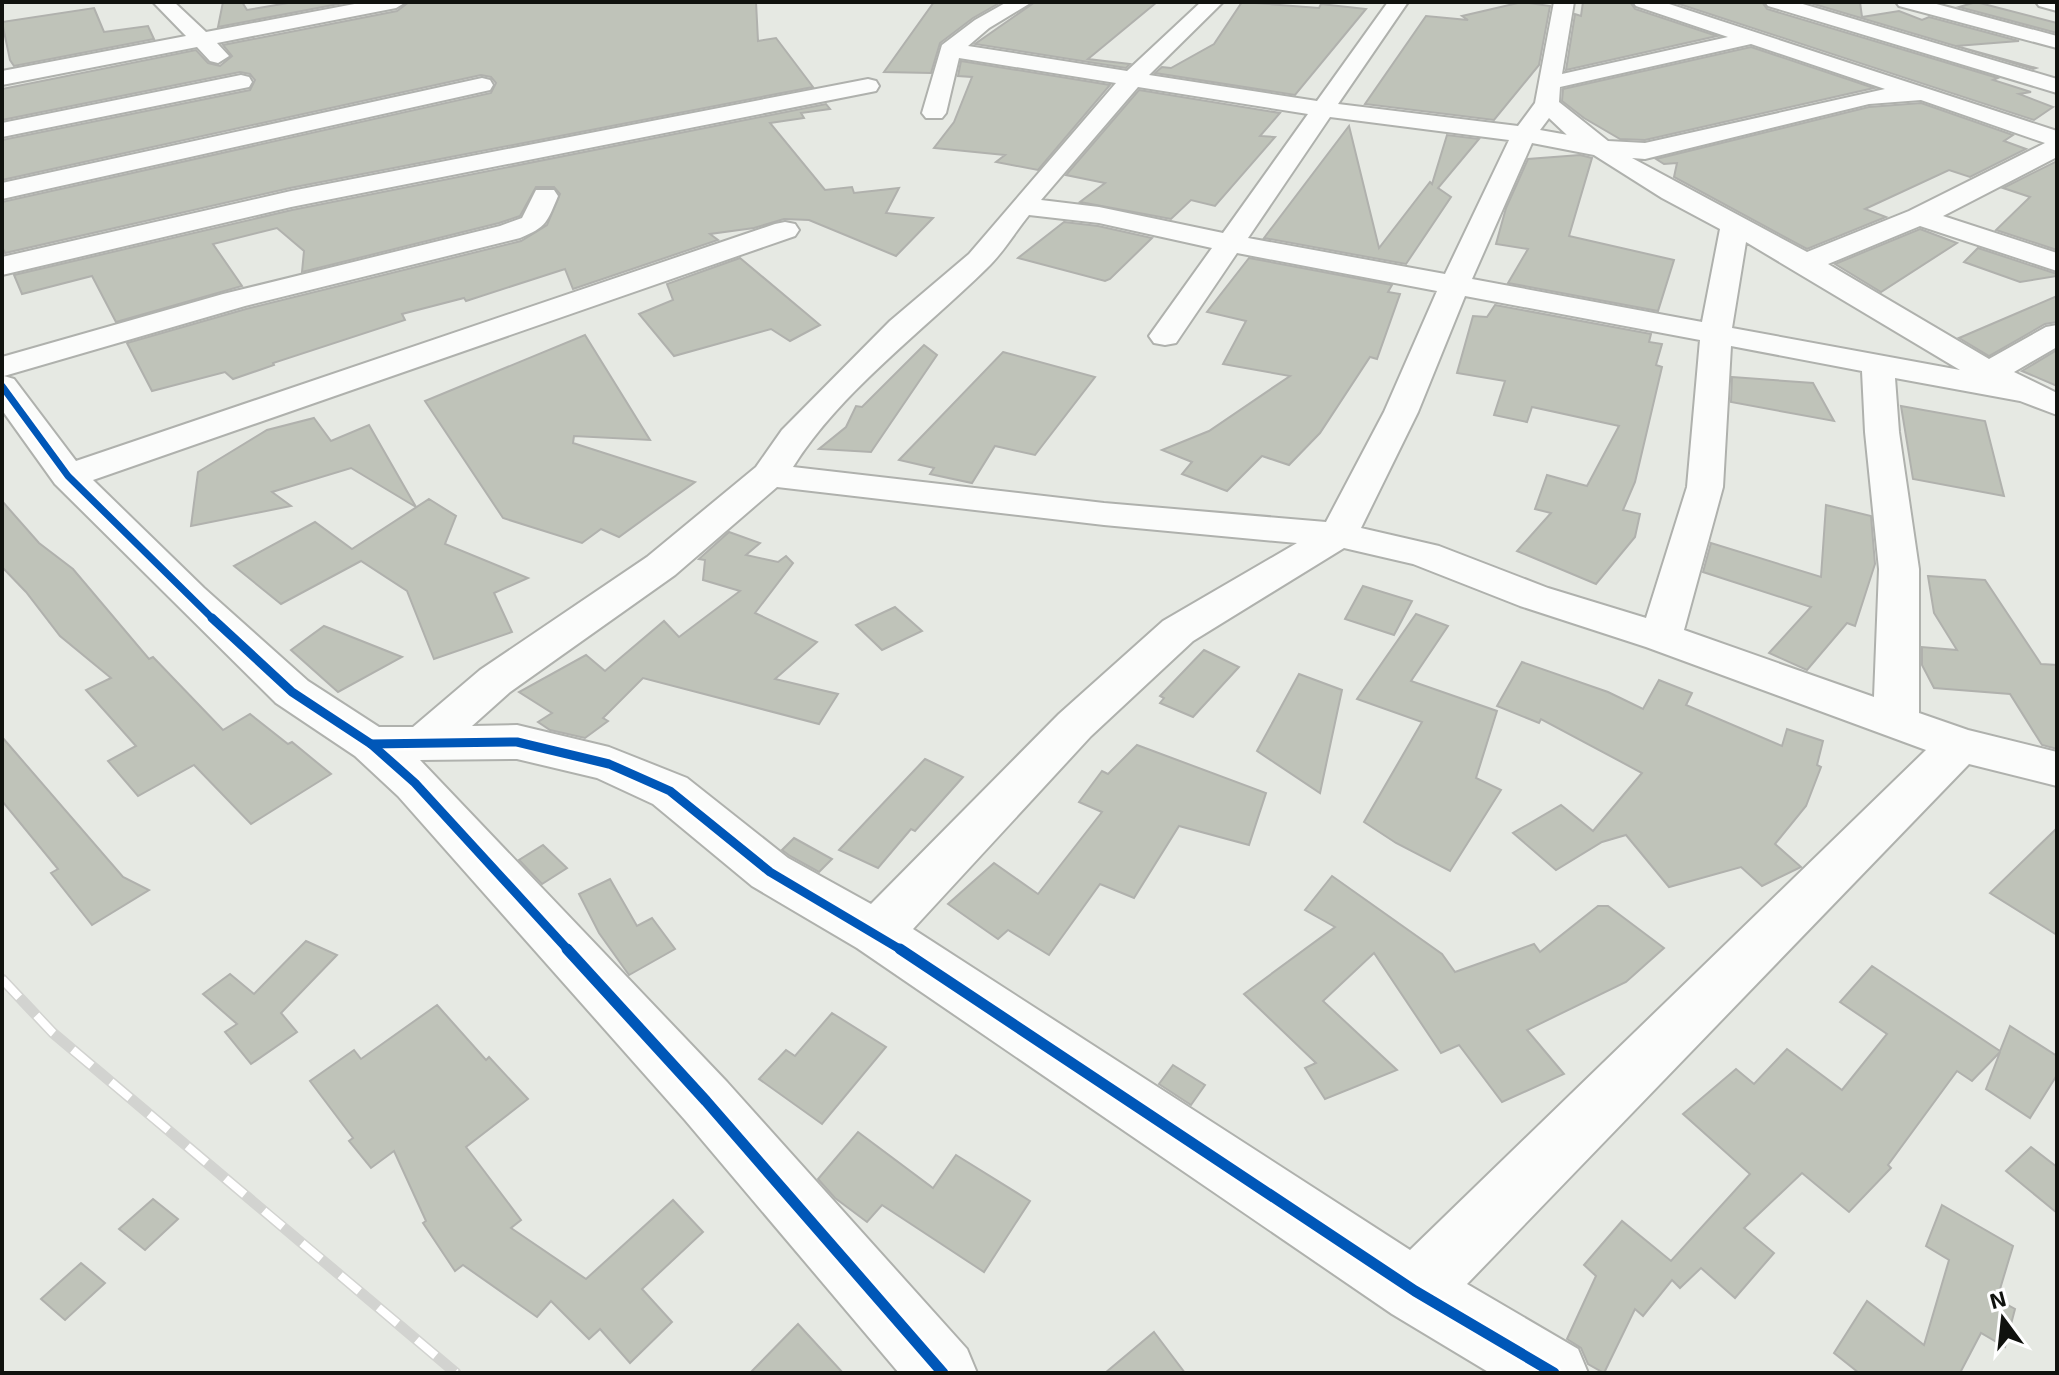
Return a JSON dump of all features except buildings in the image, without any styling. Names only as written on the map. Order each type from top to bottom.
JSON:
[{"type":"street","points":[[163,2],[203,39],[282,129]]},
{"type":"street","points":[[2,78],[396,2]]},
{"type":"street","points":[[934,113],[950,50],[982,24],[1022,2]]},
{"type":"street","points":[[426,741],[495,681],[661,566],[769,475],[794,437],[901,328],[979,260],[1133,78],[1213,2]]},
{"type":"street","points":[[1165,336],[1320,109],[1398,2]]},
{"type":"street","points":[[876,933],[1075,725],[1178,631],[1338,535],[1401,412],[1454,286],[1524,134],[1549,93],[1564,2]]},
{"type":"street","points":[[1643,2],[1752,38],[1866,86],[1923,93],[2057,139]]},
{"type":"street","points":[[1775,2],[2057,86]]},
{"type":"street","points":[[1906,2],[2057,42]]},
{"type":"street","points":[[1927,8],[1952,2]]},
{"type":"street","points":[[2046,2],[2057,5]]},
{"type":"street","points":[[1549,93],[1752,38]]},
{"type":"street","points":[[950,50],[1320,109],[1524,134],[1598,148],[1635,159],[1734,227],[1806,263],[1989,373],[2057,405]]},
{"type":"street","points":[[2,191],[482,85]]},
{"type":"street","points":[[2,266],[291,199],[868,86]]},
{"type":"street","points":[[1635,159],[1866,86]]},
{"type":"street","points":[[1549,93],[1598,148]]},
{"type":"street","points":[[2,130],[251,94]]},
{"type":"street","points":[[1806,263],[1919,217],[2057,147]]},
{"type":"street","points":[[2,367],[234,300],[510,232],[533,223],[545,196]]},
{"type":"street","points":[[1022,206],[1099,215],[1454,286],[1716,332],[2025,392]]},
{"type":"street","points":[[1919,217],[2057,262]]},
{"type":"street","points":[[1661,637],[1705,487],[1716,332],[1734,227]]},
{"type":"street","points":[[68,476],[785,230]]},
{"type":"street","points":[[1864,360],[1898,349],[1909,342],[1908,332],[1892,317]]},
{"type":"street","points":[[1989,373],[2057,334]]},
{"type":"street","points":[[1864,360],[1882,432],[1899,569],[1896,720]]},
{"type":"street","points":[[2,386],[68,476],[190,597],[292,692],[371,744],[415,783],[706,1101],[943,1373]]},
{"type":"street","points":[[769,475],[1104,514],[1338,535],[1425,555],[1534,597],[1661,637],[1960,745],[2057,769]]},
{"type":"street","points":[[371,744],[517,742],[609,764],[670,791],[770,872],[876,933],[1415,1291],[1554,1373]]},
{"type":"street","points":[[1415,1291],[1960,745]]},
{"type":"railway","points":[[2,979],[53,1033],[456,1373]]},
{"type":"cycle path","points":[[2,386],[68,476],[190,597],[292,692],[371,744],[415,783],[706,1101],[943,1373]]},
{"type":"cycle path","points":[[371,744],[517,742],[609,764],[670,791],[770,872],[876,933],[1415,1291],[1554,1373]]}]
